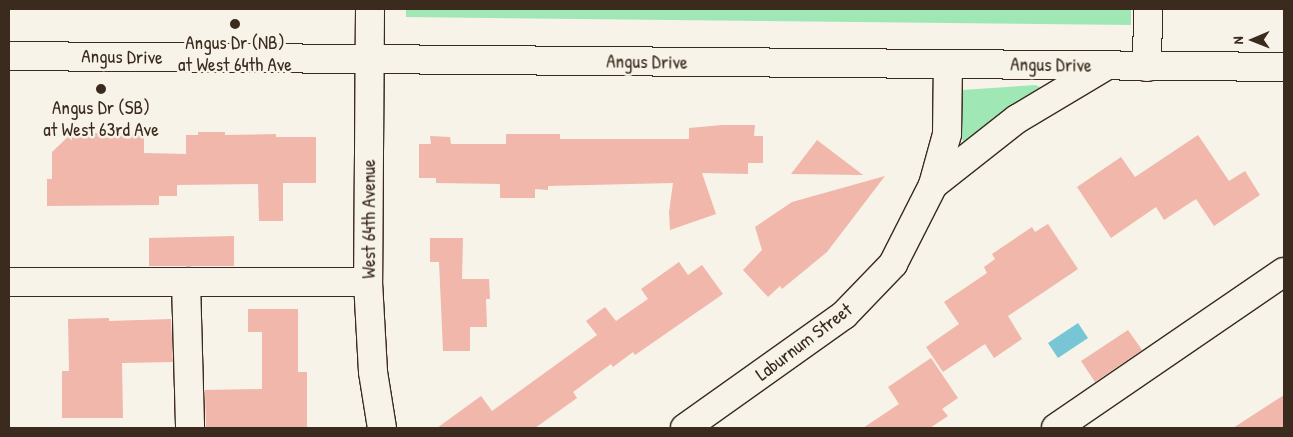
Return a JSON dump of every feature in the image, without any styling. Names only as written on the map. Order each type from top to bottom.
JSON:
[{"type":"street","name":"West 64th Avenue","points":[[370,9],[368,282],[373,372],[382,428]]},
{"type":"street","points":[[1147,67],[1148,9]]},
{"type":"street","name":"Angus Drive","points":[[9,56],[1284,67]]},
{"type":"street","name":"Laburnum Street","points":[[685,428],[844,315],[893,264],[933,185],[947,134],[948,64]]},
{"type":"street","name":"Laburnum Street","points":[[933,185],[1017,119],[1105,66]]},
{"type":"street","points":[[1056,428],[1284,272]]},
{"type":"street","points":[[9,282],[368,282]]},
{"type":"street","points":[[186,282],[190,428]]},
{"type":"green space","points":[[406,9],[1131,9],[1131,25],[406,17]]},
{"type":"green space","points":[[1035,85],[1040,87],[1037,91],[993,119],[967,142],[963,141],[960,134],[962,90]]},
{"type":"water","points":[[1078,323],[1088,338],[1058,358],[1048,343]]},
{"type":"building","points":[[755,125],[754,136],[763,136],[763,163],[748,163],[748,174],[702,173],[716,214],[670,230],[669,212],[673,183],[548,186],[548,190],[535,189],[535,198],[500,198],[500,184],[436,183],[436,178],[419,178],[419,144],[431,144],[430,136],[450,137],[451,144],[506,144],[506,134],[560,134],[560,139],[689,139],[689,128]]},
{"type":"building","points":[[198,132],[225,132],[225,135],[276,134],[276,137],[316,137],[316,183],[283,183],[283,221],[259,221],[258,184],[177,185],[177,196],[159,196],[159,205],[47,206],[47,179],[52,179],[52,152],[72,133],[144,133],[144,153],[186,154],[186,135],[198,135]]},
{"type":"building","points":[[1198,135],[1229,181],[1245,171],[1260,195],[1214,226],[1196,199],[1164,220],[1156,207],[1111,238],[1077,187],[1121,157],[1135,177]]},
{"type":"building","points":[[817,140],[863,175],[791,174]]},
{"type":"building","points":[[885,176],[827,252],[782,289],[780,286],[768,297],[743,270],[762,250],[755,227],[792,202]]},
{"type":"building","points":[[1048,224],[1078,269],[1008,316],[1022,339],[994,358],[985,344],[943,372],[926,347],[959,324],[944,302],[987,273],[984,267],[995,259],[992,254],[1032,227],[1035,232]]},
{"type":"building","points":[[234,236],[234,266],[149,266],[149,238]]},
{"type":"building","points":[[430,238],[463,238],[462,279],[489,279],[490,299],[486,299],[487,327],[470,327],[470,351],[443,351],[439,262],[430,262]]},
{"type":"building","points":[[679,262],[688,275],[702,265],[723,294],[635,355],[633,352],[613,367],[611,364],[573,392],[577,398],[535,428],[437,428],[481,396],[492,411],[597,335],[586,321],[605,307],[616,321],[648,299],[641,289]]},
{"type":"building","points":[[248,309],[298,309],[298,372],[307,372],[307,428],[206,428],[205,390],[262,389],[262,332],[248,332]]},
{"type":"building","points":[[109,318],[109,321],[171,319],[173,362],[122,363],[123,418],[62,418],[62,371],[69,371],[68,319]]},
{"type":"building","points":[[1128,330],[1142,350],[1095,382],[1081,361]]},
{"type":"building","points":[[931,358],[958,398],[942,409],[948,416],[930,428],[863,428],[899,404],[888,387]]},
{"type":"building","points":[[1284,395],[1284,428],[1233,428]]},
{"type":"place","name":"Angus Dr (NB) at West 64th Ave","points":[[235,24]]},
{"type":"place","name":"Angus Dr (SB) at West 63rd Ave","points":[[101,89]]}]
